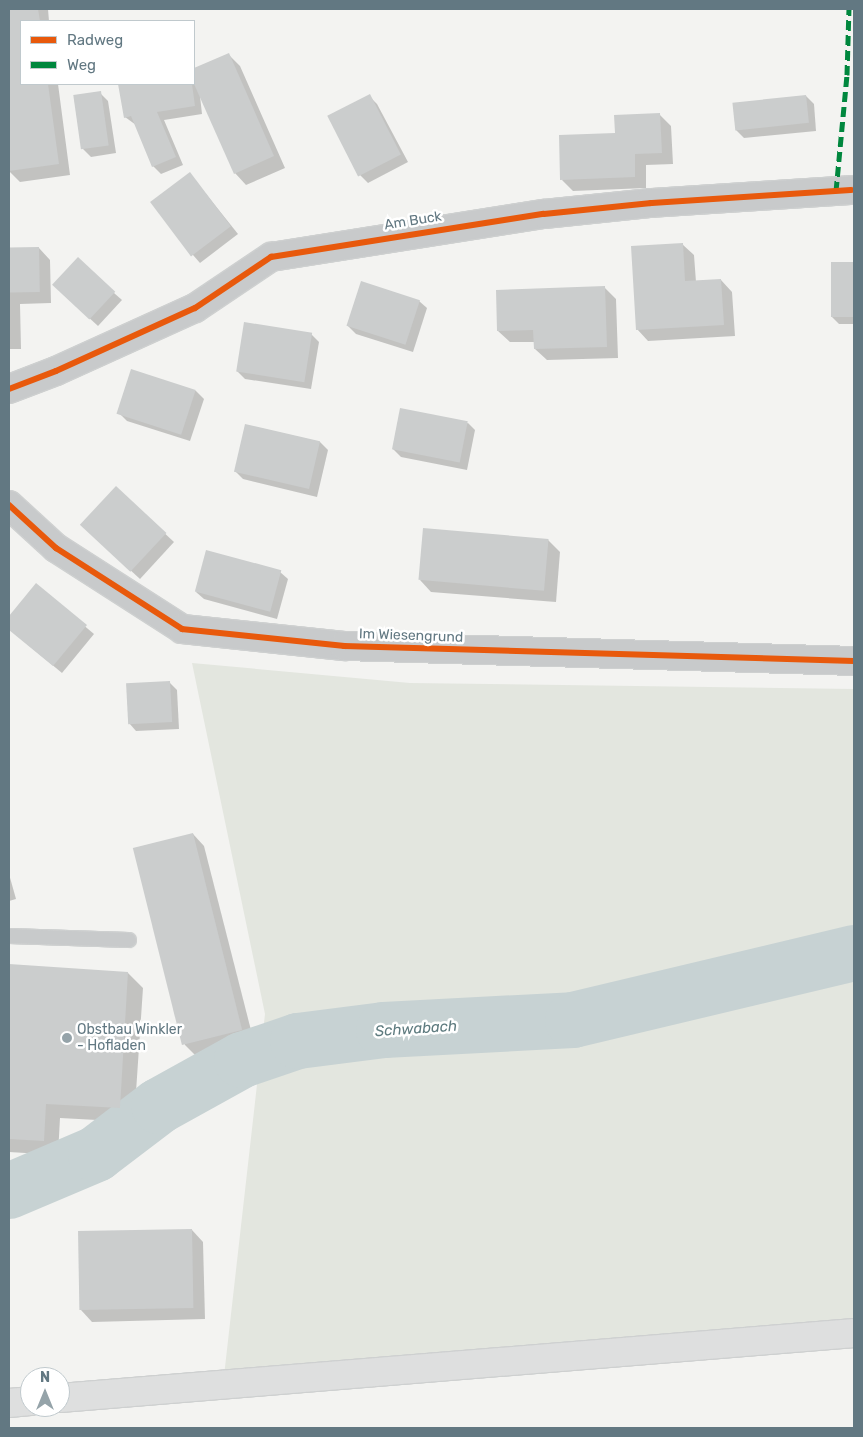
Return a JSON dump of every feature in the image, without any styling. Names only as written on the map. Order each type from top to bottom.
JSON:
[{"type":"main road","points":[[70,1397],[854,1333]]},
{"type":"street","name":"Am Buck","points":[[9,389],[56,371],[195,308],[270,257],[544,214],[651,203],[852,190]]},
{"type":"street","name":"Im Wiesengrund","points":[[9,505],[56,548],[182,629],[344,646],[854,661]]},
{"type":"lane","points":[[9,936],[129,940]]},
{"type":"shaded area","points":[[192,663],[410,683],[854,689],[854,1337],[224,1376],[265,1014]]},
{"type":"building","points":[[9,9],[38,9],[40,20],[20,20],[20,85],[48,85],[59,164],[9,171]]},
{"type":"building","points":[[229,53],[274,156],[234,174],[194,85],[195,68]]},
{"type":"building","points":[[118,85],[192,85],[195,106],[157,112],[176,157],[152,167],[131,116],[124,118]]},
{"type":"building","points":[[101,91],[109,145],[81,149],[73,95]]},
{"type":"building","points":[[370,94],[401,155],[358,176],[327,116]]},
{"type":"building","points":[[806,95],[809,123],[735,131],[732,103]]},
{"type":"building","points":[[660,113],[662,153],[635,154],[635,177],[560,180],[559,135],[615,133],[614,115]]},
{"type":"building","points":[[190,172],[231,226],[191,256],[150,202]]},
{"type":"building","points":[[683,243],[685,281],[721,279],[724,325],[636,330],[631,246]]},
{"type":"building","points":[[39,247],[40,292],[10,293],[9,248]]},
{"type":"building","points":[[78,257],[115,292],[89,320],[52,285]]},
{"type":"building","points":[[831,262],[854,262],[854,317],[831,317]]},
{"type":"building","points":[[361,281],[420,300],[405,345],[346,326]]},
{"type":"building","points":[[605,286],[607,347],[534,349],[533,330],[497,331],[496,290]]},
{"type":"building","points":[[244,322],[312,333],[304,382],[236,371]]},
{"type":"building","points":[[131,369],[196,390],[181,435],[116,414]]},
{"type":"building","points":[[400,408],[468,421],[460,462],[392,449]]},
{"type":"building","points":[[245,424],[320,441],[309,489],[234,472]]},
{"type":"building","points":[[116,486],[166,533],[130,572],[80,525]]},
{"type":"building","points":[[423,528],[549,539],[544,591],[418,580]]},
{"type":"building","points":[[206,550],[281,570],[270,612],[195,592]]},
{"type":"building","points":[[36,583],[87,625],[53,666],[9,630],[9,616]]},
{"type":"building","points":[[170,681],[172,722],[128,724],[126,683]]},
{"type":"building","points":[[193,833],[242,1030],[182,1045],[133,848]]},
{"type":"building","name":"Obstbau Winkler - Hofladen","points":[[9,964],[128,972],[120,1108],[46,1104],[44,1141],[9,1139]]},
{"type":"building","points":[[192,1229],[193,1308],[79,1310],[78,1231]]},
{"type":"waterway","name":"Schwabach","points":[[9,1191],[96,1154],[159,1106],[242,1060],[298,1041],[384,1030],[573,1020],[854,953]]},
{"type":"marked path","points":[[836,191],[847,75],[849,9]]},
{"type":"cycle path","points":[[9,389],[56,371],[195,308],[271,257],[544,214],[651,203],[852,190]]},
{"type":"cycle path","points":[[9,505],[56,548],[182,629],[344,646],[854,661]]},
{"type":"place","name":"Obstbau Winkler - Hofladen","points":[[67,1038]]}]
